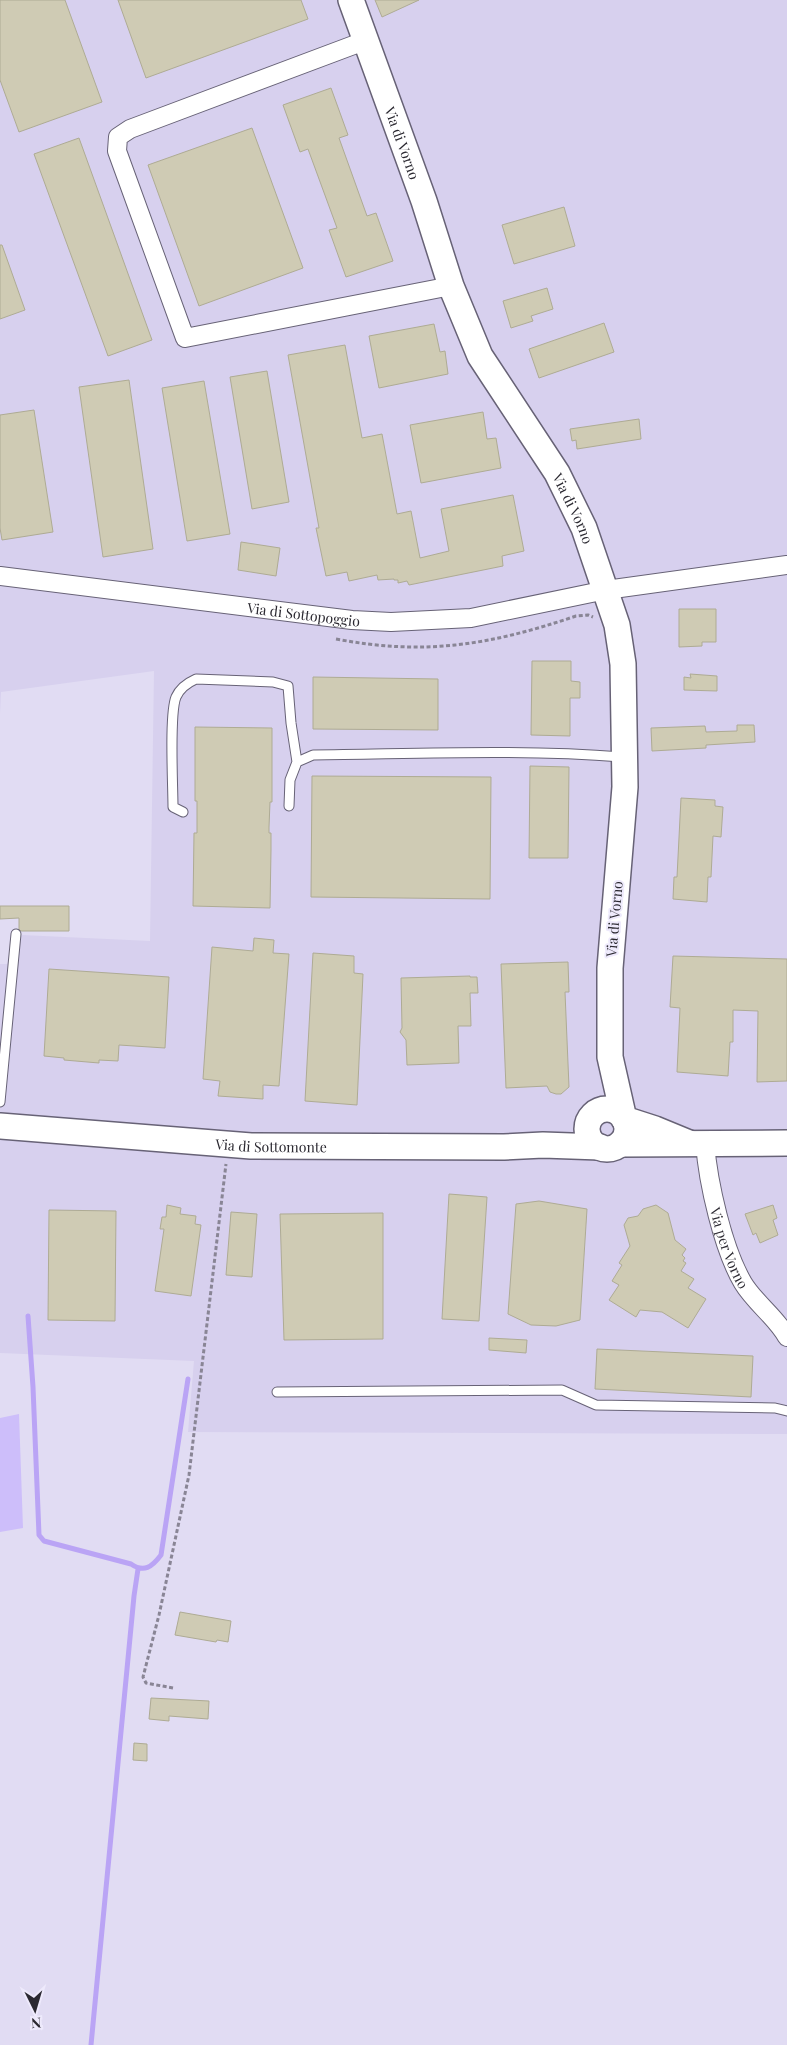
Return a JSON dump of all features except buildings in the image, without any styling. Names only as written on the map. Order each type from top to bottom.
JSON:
[{"type":"street","name":"Via di Vorno","points":[[351,0],[424,201],[451,286],[480,356],[557,472],[584,528],[617,626],[623,664],[625,787],[610,968],[610,1057],[624,1119]]},
{"type":"street","points":[[366,40],[130,129],[118,137],[117,151],[185,338],[451,286]]},
{"type":"street","name":"Via di Sottopoggio","points":[[0,576],[334,618],[392,622],[471,618],[606,590],[787,565]]},
{"type":"street","name":"Via di Vorno","points":[[590,1119],[610,1057]]},
{"type":"street","name":"Via di Sottomonte","points":[[543,1145],[569,1133],[600,1110],[606,1109],[613,1110],[624,1119],[697,1143]]},
{"type":"street","points":[[590,1119],[587,1132],[590,1139],[610,1145],[626,1132],[624,1119]]},
{"type":"street","name":"Via di Sottomonte","points":[[0,1126],[251,1146],[610,1145],[787,1142]]},
{"type":"street","name":"Via per Vorno","points":[[697,1143],[707,1168],[726,1246],[744,1284],[787,1337]]},
{"type":"lane","points":[[183,812],[173,807],[173,722],[176,698],[185,684],[196,679],[273,682],[288,686],[297,762],[290,780],[289,806]]},
{"type":"lane","points":[[297,762],[313,755],[499,753],[592,754],[625,757]]},
{"type":"lane","points":[[0,1102],[16,934]]},
{"type":"lane","points":[[277,1392],[562,1390],[596,1405],[776,1408],[787,1411]]},
{"type":"path","points":[[336,639],[368,645],[410,648],[454,646],[493,640],[576,616],[588,615],[596,619]]},
{"type":"path","points":[[173,1688],[146,1684],[143,1677],[159,1614],[189,1475],[228,1144]]},
{"type":"shaded area","points":[[0,0],[787,0],[787,1434],[188,1432],[194,1361],[0,1353],[0,964],[7,964],[22,935],[150,941],[154,671],[1,692],[0,714]]},
{"type":"shaded area","points":[[19,1414],[23,1528],[0,1532],[0,1418]]},
{"type":"waterway","points":[[28,1316],[39,1535],[44,1541],[140,1568],[148,1567],[158,1559],[161,1555],[188,1379]]},
{"type":"waterway","points":[[91,2045],[138,1569]]}]
